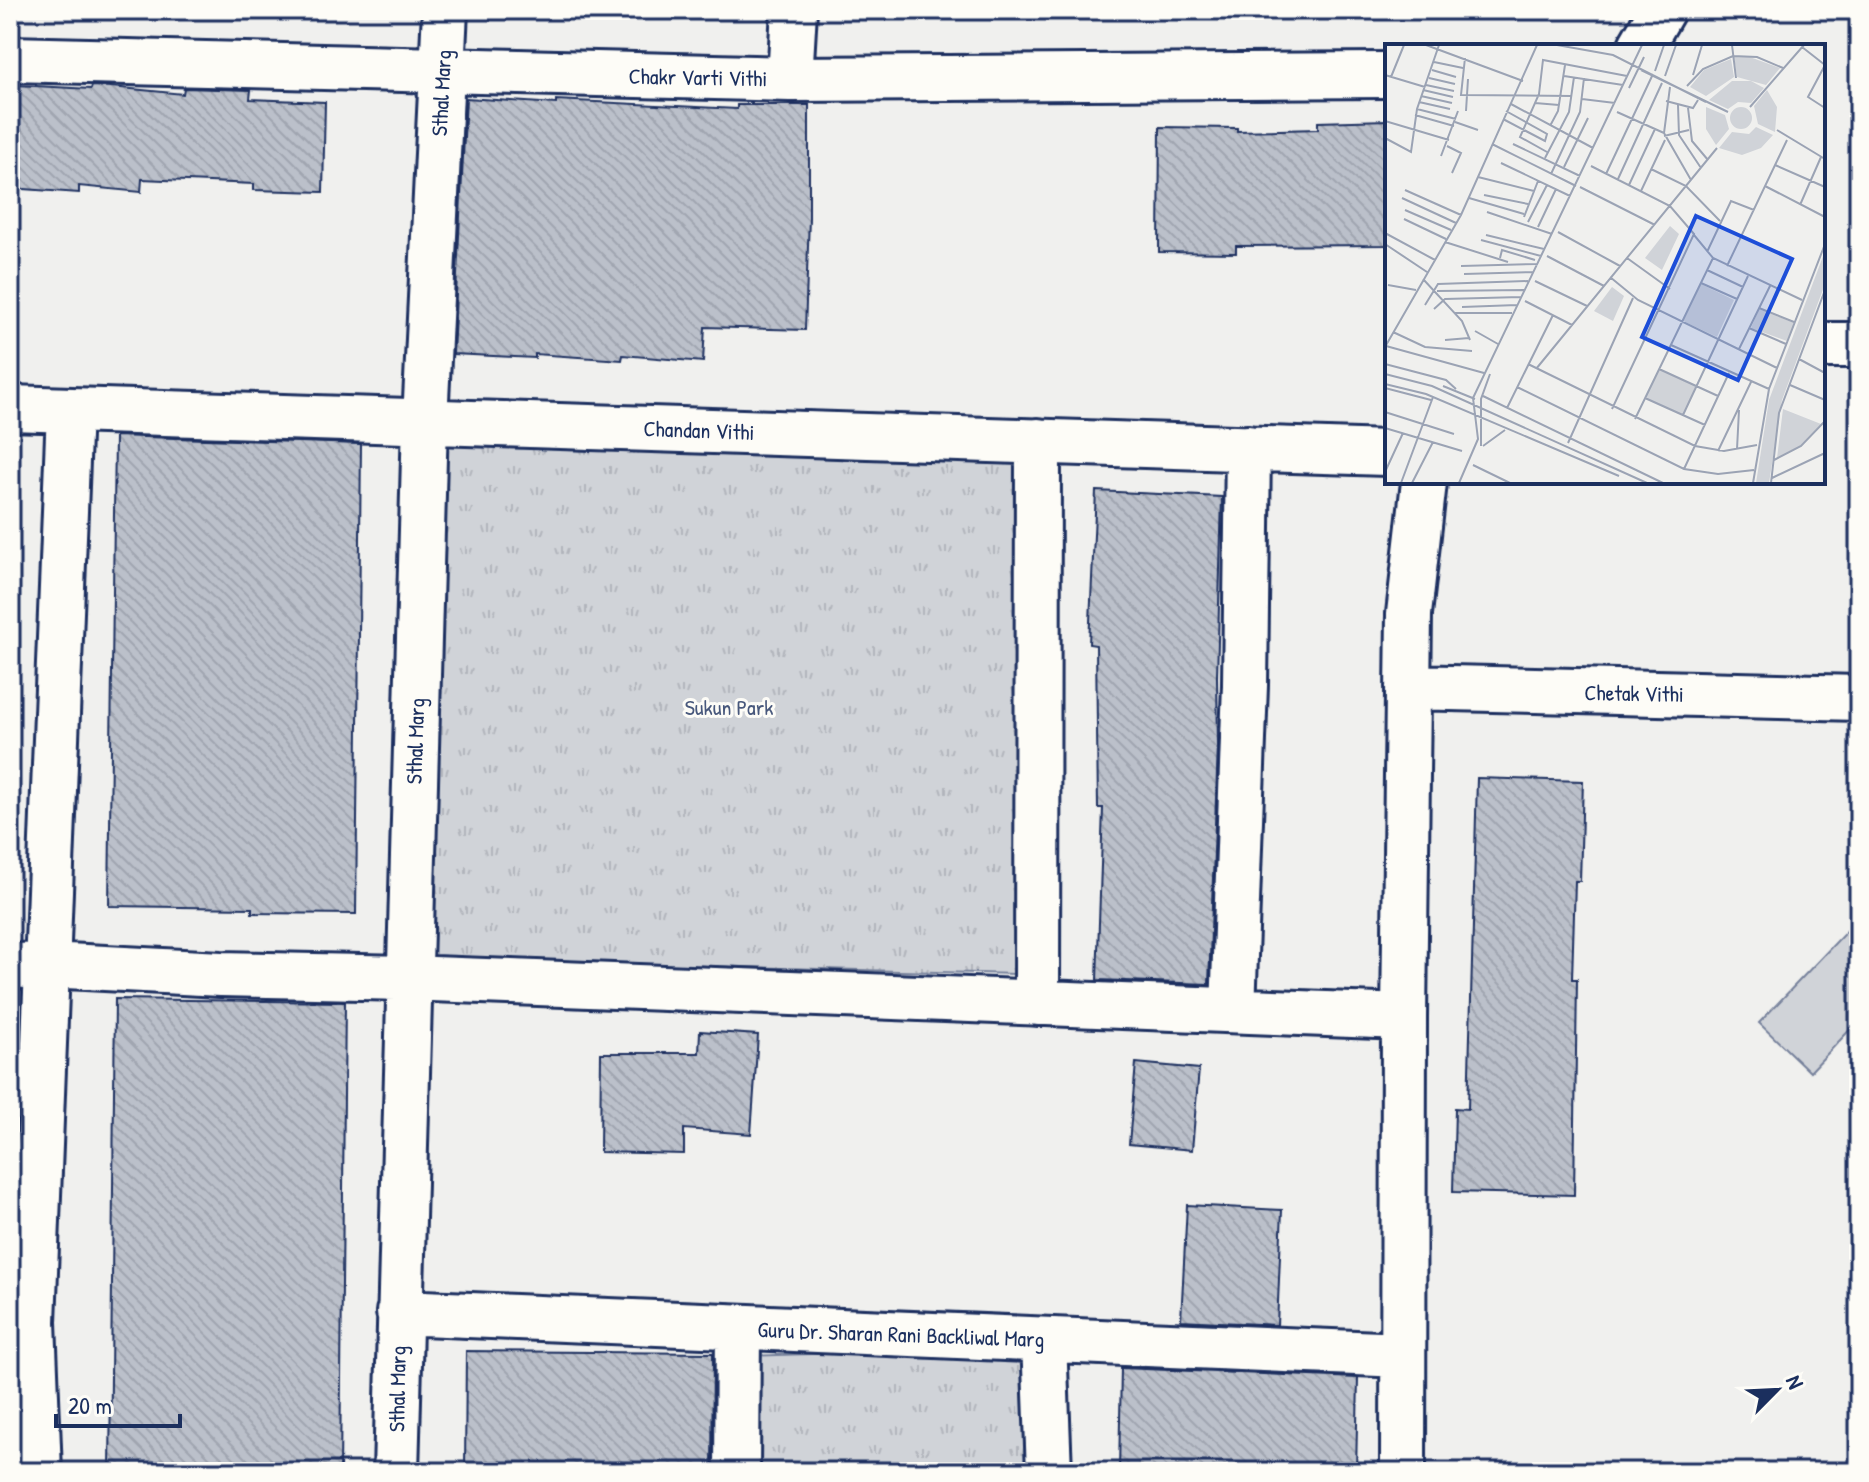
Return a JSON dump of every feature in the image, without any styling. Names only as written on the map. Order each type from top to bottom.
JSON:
[{"type":"street","name":"Sthal Marg","points":[[396,1472],[407,978],[425,421],[445,10]]},
{"type":"street","points":[[790,79],[794,10]]},
{"type":"street","points":[[1642,44],[1662,10]]},
{"type":"street","name":"Chakr Varti Vithi","points":[[10,59],[790,79],[1385,75]]},
{"type":"street","points":[[1825,345],[1859,345]]},
{"type":"street","name":"Chandan Vithi","points":[[10,408],[1385,453]]},
{"type":"street","points":[[39,1472],[22,1322],[28,965],[69,410]]},
{"type":"street","points":[[1037,1003],[1038,441]]},
{"type":"street","points":[[1233,1010],[1245,685],[1248,448]]},
{"type":"street","points":[[1403,1472],[1409,614],[1424,484]]},
{"type":"street","name":"Chetak Vithi","points":[[1408,687],[1859,698]]},
{"type":"street","points":[[28,965],[1404,1017]]},
{"type":"street","name":"Guru Dr. Sharan Rani Backliwal Marg","points":[[399,1312],[1403,1355]]},
{"type":"street","points":[[737,1472],[738,1328]]},
{"type":"street","points":[[1044,1340],[1049,1472]]},
{"type":"green space","name":"Sukun Park","points":[[441,439],[1027,454],[1016,974],[430,959]]},
{"type":"green space","points":[[1859,918],[1859,1020],[1810,1072],[1759,1023]]},
{"type":"green space","points":[[1041,1347],[1045,1472],[750,1472],[742,1356]]},
{"type":"building","points":[[16,85],[91,89],[92,86],[111,87],[183,94],[184,88],[251,90],[250,99],[325,102],[323,192],[254,190],[254,184],[142,179],[141,192],[79,186],[79,193],[10,188]]},
{"type":"building","points":[[466,98],[737,109],[737,105],[809,105],[805,330],[705,327],[703,362],[623,355],[622,360],[535,354],[535,358],[453,354]]},
{"type":"building","points":[[1385,120],[1385,245],[1236,246],[1236,253],[1159,252],[1160,127],[1237,128],[1237,131],[1318,129],[1318,122]]},
{"type":"building","points":[[115,436],[361,444],[356,914],[252,913],[252,908],[109,906]]},
{"type":"building","points":[[1096,491],[1222,497],[1218,745],[1209,984],[1097,980],[1103,808],[1098,808],[1096,645],[1089,644]]},
{"type":"building","points":[[1477,778],[1583,781],[1580,881],[1575,881],[1572,979],[1577,979],[1574,1195],[1453,1192],[1455,1108],[1468,1109]]},
{"type":"building","points":[[115,999],[345,1002],[340,1472],[110,1472]]},
{"type":"building","points":[[700,1031],[758,1035],[751,1134],[684,1129],[684,1154],[600,1152],[601,1053],[699,1053]]},
{"type":"building","points":[[1136,1063],[1199,1069],[1192,1150],[1129,1144]]},
{"type":"building","points":[[1187,1205],[1282,1210],[1277,1325],[1181,1320]]},
{"type":"building","points":[[466,1351],[713,1353],[712,1472],[465,1472]]},
{"type":"building","points":[[1121,1368],[1358,1378],[1356,1472],[1119,1472]]}]
